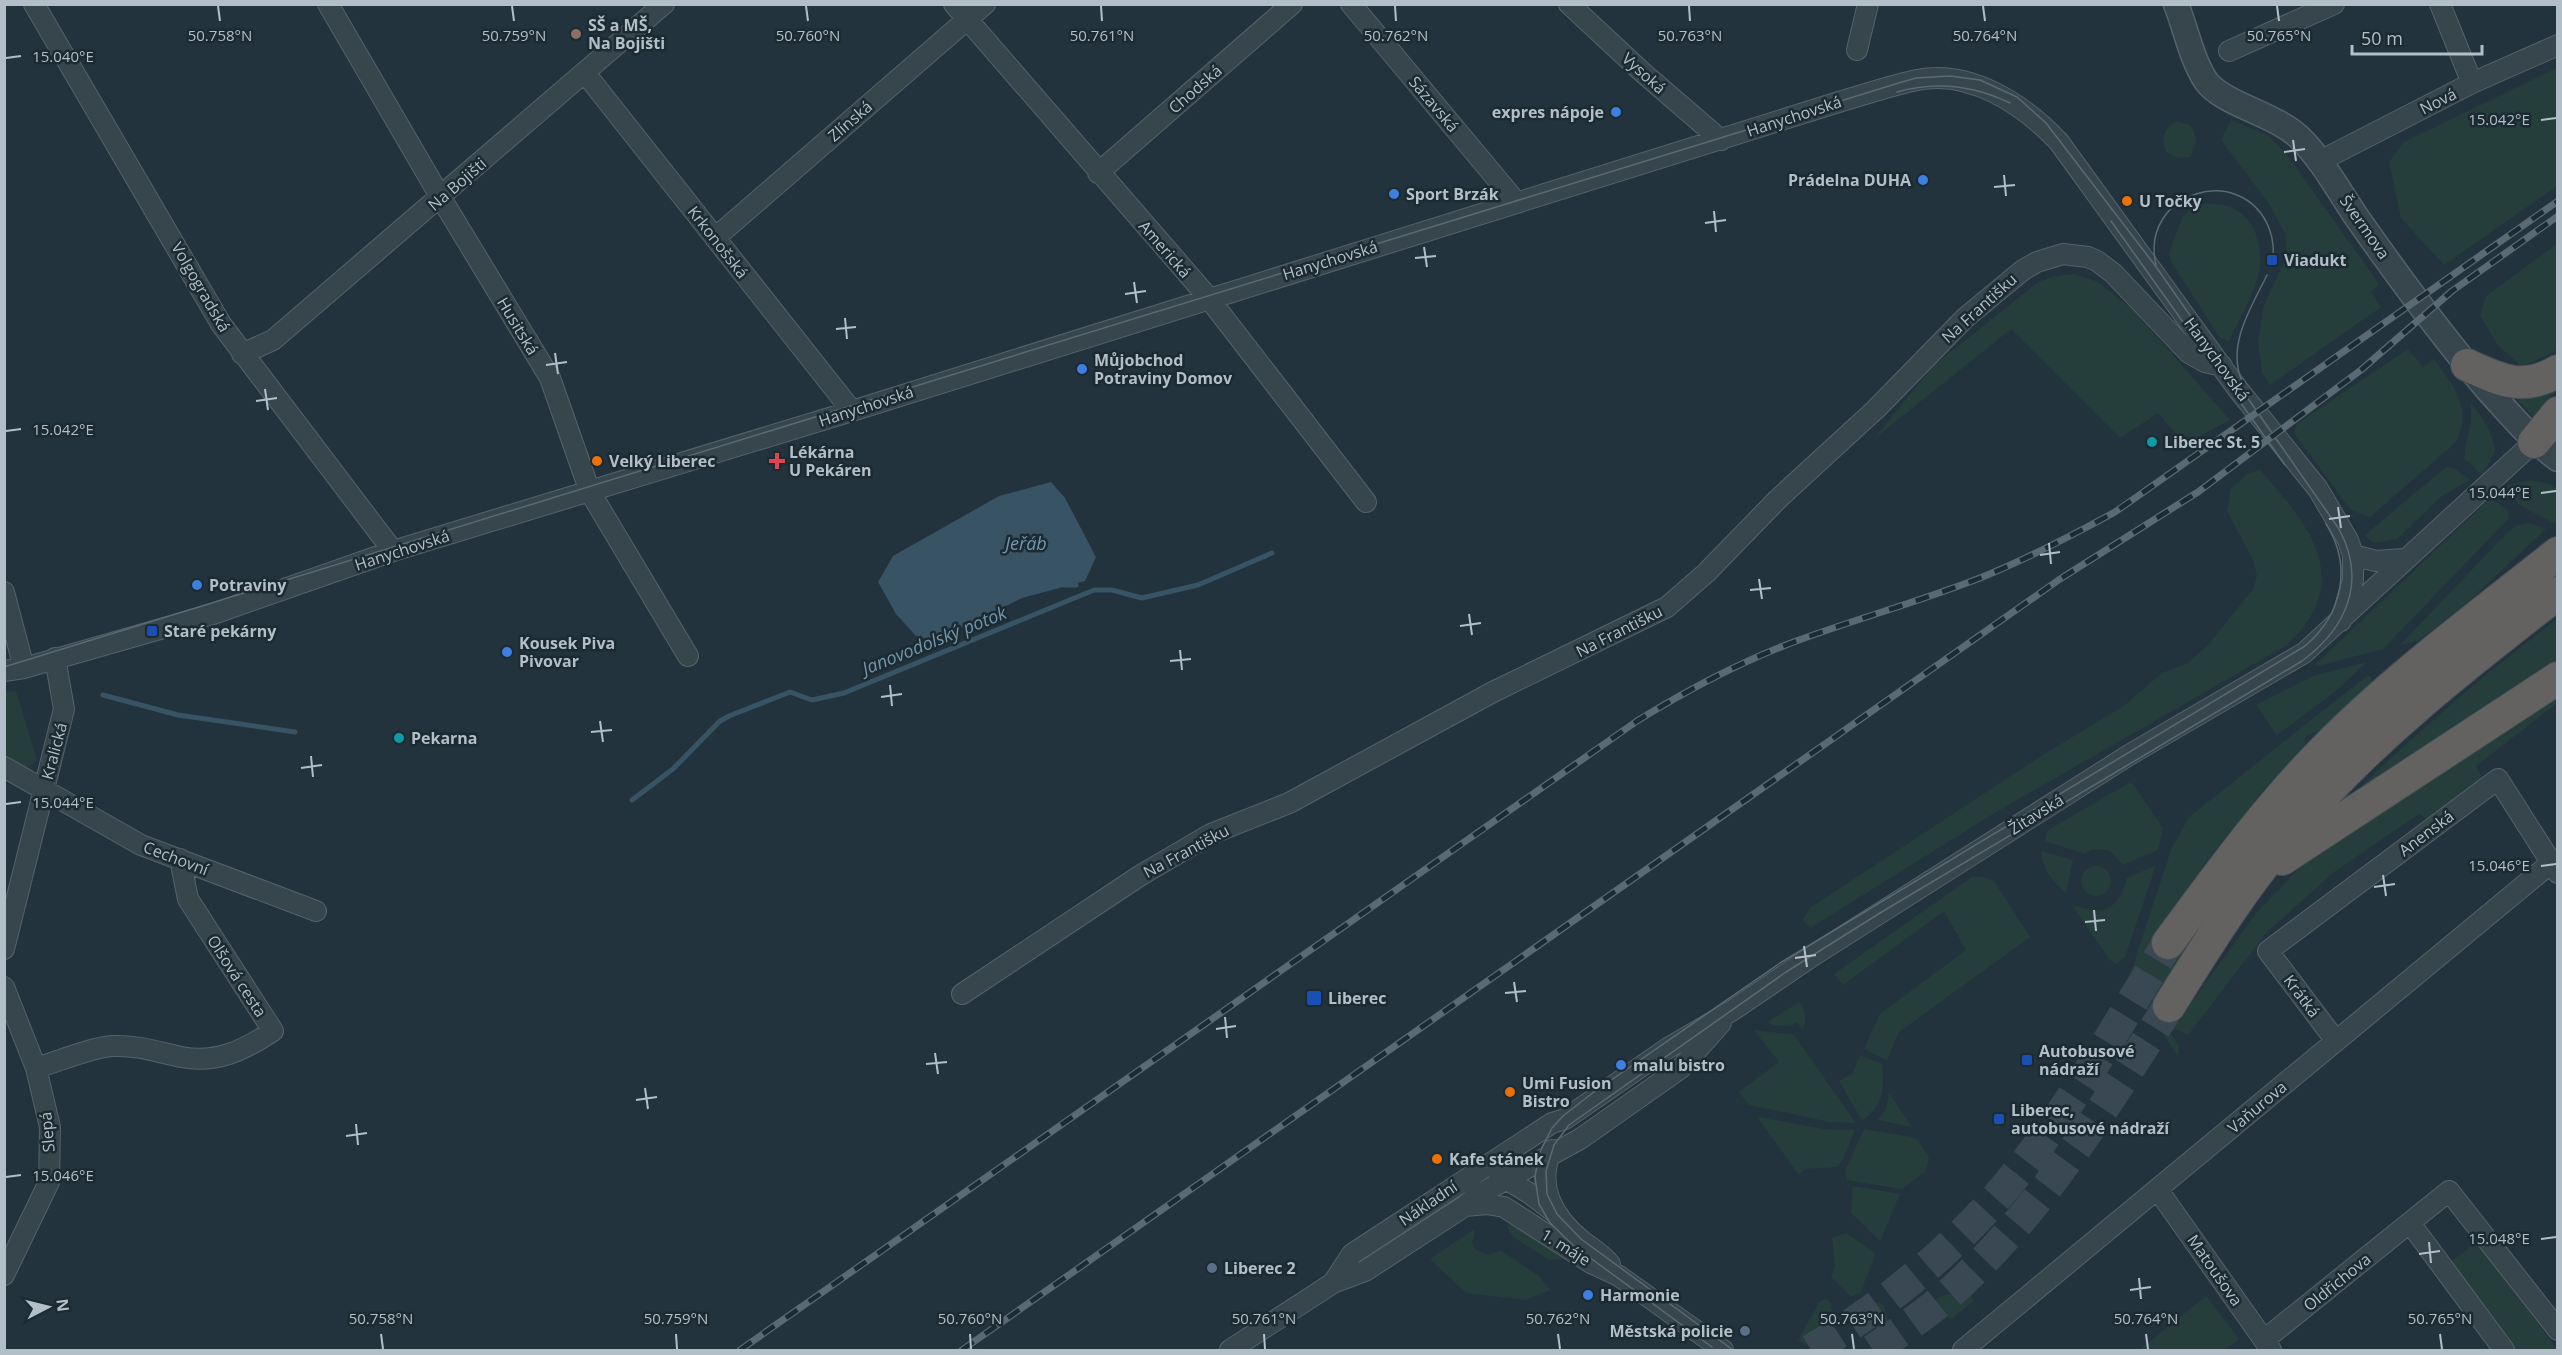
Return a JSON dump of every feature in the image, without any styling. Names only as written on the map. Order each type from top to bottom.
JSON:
[{"type":"highway","points":[[2467,365],[2504,382],[2521,384],[2550,376],[2558,371]]},
{"type":"highway","points":[[2546,451],[2558,413]]},
{"type":"highway","points":[[2168,943],[2220,872],[2275,804],[2324,749],[2377,700],[2552,557]]},
{"type":"highway","points":[[2169,1006],[2212,937],[2256,876],[2309,811],[2395,724],[2558,593]]},
{"type":"highway","points":[[2256,876],[2558,678]]},
{"type":"street","name":"Volgogradská","points":[[34,4],[221,324],[393,551]]},
{"type":"street","name":"Husitská","points":[[328,4],[441,198],[550,378],[590,492],[688,656]]},
{"type":"street","name":"Na Bojišti","points":[[242,354],[273,340],[664,4]]},
{"type":"street","name":"Americká","points":[[954,4],[1098,173],[1209,298],[1366,502]]},
{"type":"street","name":"Zlínská","points":[[715,238],[985,4]]},
{"type":"street","name":"Chodská","points":[[1098,173],[1292,4]]},
{"type":"street","name":"Sázavská","points":[[1351,4],[1517,203]]},
{"type":"street","name":"Vysoká","points":[[1569,4],[1641,71],[1721,140]]},
{"type":"street","points":[[1857,50],[1868,4]]},
{"type":"street","name":"Švermova","points":[[2176,4],[2192,52],[2207,83],[2236,102],[2281,123],[2301,139],[2320,161],[2360,221],[2467,365],[2546,451]]},
{"type":"street","points":[[2229,51],[2334,4]]},
{"type":"street","points":[[2440,4],[2472,83]]},
{"type":"street","name":"Nová","points":[[2320,161],[2472,83],[2558,45]]},
{"type":"street","name":"Krkonošská","points":[[585,73],[852,411]]},
{"type":"street","name":"Hanychovská","points":[[14,669],[213,614],[393,551],[852,411],[1842,101],[1919,79],[1952,79],[1977,86],[1996,94],[2039,121],[2058,142],[2222,366],[2318,489],[2348,540],[2353,555]]},
{"type":"street","name":"Na Františku","points":[[962,994],[1141,875],[1211,834],[1289,803],[1493,692],[1667,607],[1706,573],[1778,498],[1876,410],[1965,318],[2023,270],[2037,262],[2063,254],[2088,257],[2097,261],[2114,273],[2188,353],[2205,362],[2222,366]]},
{"type":"street","name":"Žitavská","points":[[1565,1119],[1680,1040],[1733,1010],[1821,950],[2129,755],[2304,654],[2404,559],[2546,451]]},
{"type":"street","points":[[2341,621],[2353,580],[2353,555],[2376,561],[2404,559]]},
{"type":"street","points":[[4,592],[14,669]]},
{"type":"street","name":"Kralická","points":[[4,950],[8,924],[64,709],[55,658]]},
{"type":"street","name":"Cechovní","points":[[4,767],[141,845],[316,911]]},
{"type":"street","name":"Anenská","points":[[2268,951],[2498,779],[2554,868]]},
{"type":"street","name":"Olšová cesta","points":[[36,1068],[110,1046],[144,1047],[184,1058],[223,1057],[245,1050],[273,1031],[188,899],[180,859]]},
{"type":"street","name":"Vaňurova","points":[[1963,1350],[2336,1041],[2554,868]]},
{"type":"street","name":"Krátká","points":[[2268,951],[2336,1041]]},
{"type":"street","name":"Slepá","points":[[4,987],[36,1068],[50,1127],[49,1182],[4,1275]]},
{"type":"street","name":"Žitavská","points":[[1465,1206],[1503,1179],[1556,1153],[1681,1068],[1733,1010]]},
{"type":"street","name":"Nákladní","points":[[1333,1283],[1352,1254],[1552,1123],[1565,1119]]},
{"type":"street","name":"1. máje","points":[[1557,1215],[1547,1194],[1550,1167],[1565,1119]]},
{"type":"street","points":[[1515,1214],[1504,1197],[1503,1179],[1507,1158],[1516,1148]]},
{"type":"street","points":[[1467,1178],[1480,1173],[1503,1179]]},
{"type":"street","name":"1. máje","points":[[1503,1179],[1529,1193],[1557,1215],[1580,1239],[1604,1257],[1619,1276]]},
{"type":"street","name":"Matoušova","points":[[2158,1190],[2267,1345]]},
{"type":"street","name":"Oldřichova","points":[[2267,1345],[2449,1191],[2558,1330]]},
{"type":"street","name":"1. máje","points":[[1465,1206],[1494,1205],[1515,1214],[1591,1263],[1619,1276],[1723,1350]]},
{"type":"street","name":"Nákladní","points":[[1230,1350],[1333,1283],[1365,1271],[1465,1206]]},
{"type":"street","points":[[2410,1223],[2504,1350]]},
{"type":"green space","points":[[2557,68],[2557,186],[2444,265],[2401,218],[2389,162],[2404,142]]},
{"type":"green space","points":[[2231,120],[2269,136],[2288,156],[2379,284],[2371,292],[2381,307],[2270,385],[2262,372],[2258,342],[2263,308],[2287,256],[2285,234],[2270,205],[2221,140]]},
{"type":"green space","points":[[2176,121],[2190,125],[2194,134],[2195,145],[2190,157],[2177,158],[2166,152],[2164,135]]},
{"type":"green space","points":[[2194,204],[2219,204],[2237,210],[2251,225],[2259,245],[2258,276],[2249,301],[2229,341],[2220,338],[2172,263],[2169,253],[2182,218]]},
{"type":"green space","points":[[2557,244],[2557,350],[2522,367],[2497,344],[2480,315],[2486,296]]},
{"type":"green space","points":[[2074,274],[2098,282],[2134,311],[2230,420],[2185,444],[2158,413],[2120,438],[2011,329],[1875,438],[1933,366],[2037,283],[2051,277]]},
{"type":"green space","points":[[2408,349],[2423,367],[2434,359],[2459,399],[2463,419],[2455,443],[2370,517],[2351,510],[2294,433],[2297,424]]},
{"type":"green space","points":[[2557,383],[2557,390],[2533,416],[2510,392]]},
{"type":"green space","points":[[2470,402],[2486,425],[2495,451],[2482,475],[2465,459],[2471,419]]},
{"type":"green space","points":[[2446,467],[2454,468],[2470,480],[2443,495],[2397,539],[2374,543],[2365,535]]},
{"type":"green space","points":[[2260,470],[2295,512],[2308,533],[2318,554],[2322,575],[2319,598],[2308,621],[2287,645],[1996,812],[1810,928],[1803,920],[1810,908],[2038,758],[2125,705],[2162,673],[2188,663],[2209,644],[2253,589],[2257,576],[2254,562],[2227,511],[2231,489],[2247,474]]},
{"type":"green space","points":[[2531,480],[2557,489],[2557,520],[2554,523],[2525,508],[2500,491],[2508,485]]},
{"type":"green space","points":[[2493,500],[2508,510],[2509,518],[2383,649],[2315,665],[2487,501]]},
{"type":"green space","points":[[2529,523],[2546,529],[2461,608],[2418,641],[2400,645],[2509,531],[2518,525]]},
{"type":"green space","points":[[2557,619],[2557,667],[2341,806],[2446,709]]},
{"type":"green space","points":[[2367,662],[2337,690],[2277,735],[2256,705],[2313,676]]},
{"type":"green space","points":[[2368,675],[2372,679],[2371,684],[2321,729],[2305,737],[2306,743],[2262,792],[2213,853],[2156,935],[2185,954],[2157,999],[2183,1014],[2257,912],[2306,861],[2557,688],[2557,703],[2476,766],[2482,777],[2430,821],[2419,814],[2334,872],[2267,932],[2188,1035],[2176,1029],[2170,1032],[2179,1046],[2178,1056],[2128,981],[2171,850],[2189,817]]},
{"type":"green space","points":[[16,691],[37,760],[25,769],[5,757],[5,692]]},
{"type":"green space","points":[[2129,783],[2133,784],[2163,828],[2158,850],[2123,865],[2109,850],[2092,849],[2085,854],[2045,841],[2048,830]]},
{"type":"green space","points":[[2041,851],[2073,860],[2066,893],[2049,874],[2043,863]]},
{"type":"green space","points":[[2156,865],[2125,957],[2116,964],[2110,960],[2074,908],[2076,906],[2103,910],[2110,907],[2120,897],[2127,878]]},
{"type":"green space","points":[[2096,866],[2107,870],[2111,881],[2107,892],[2096,896],[2085,892],[2081,881],[2085,870]]},
{"type":"green space","points":[[1972,877],[1984,877],[1994,881],[2030,937],[1899,1032],[1887,1060],[1864,1049],[1880,1014],[1966,950],[1944,911],[1843,985],[1834,974]]},
{"type":"green space","points":[[1799,1002],[1805,1015],[1802,1029],[1797,1022],[1791,1026],[1772,1025],[1768,1022]]},
{"type":"green space","points":[[1754,1030],[1794,1035],[1856,1123],[1830,1122],[1749,1105],[1739,1092],[1779,1062]]},
{"type":"green space","points":[[1860,1055],[1882,1064],[1883,1072],[1883,1088],[1878,1103],[1862,1120],[1839,1081],[1852,1074]]},
{"type":"green space","points":[[1889,1093],[1912,1127],[1878,1120],[1886,1109]]},
{"type":"green space","points":[[1757,1117],[1824,1129],[1855,1130],[1843,1159],[1837,1167],[1805,1169],[1799,1175]]},
{"type":"green space","points":[[1864,1129],[1918,1140],[1929,1158],[1926,1171],[1902,1189],[1847,1180],[1845,1171]]},
{"type":"green space","points":[[1853,1186],[1900,1194],[1880,1241],[1851,1213]]},
{"type":"green space","points":[[1511,1220],[1563,1259],[1549,1260],[1512,1236],[1507,1227]]},
{"type":"green space","points":[[1473,1230],[1475,1232],[1472,1242],[1474,1249],[1489,1255],[1500,1250],[1539,1276],[1550,1290],[1526,1300],[1466,1293],[1430,1259]]},
{"type":"green space","points":[[1846,1233],[1875,1253],[1860,1293],[1851,1297],[1831,1277],[1835,1266],[1832,1238]]},
{"type":"green space","points":[[2477,1242],[2557,1350],[2511,1350],[2449,1263]]},
{"type":"green space","points":[[1968,1293],[1974,1301],[1951,1319],[1939,1314],[1933,1304],[1935,1300],[1945,1295]]},
{"type":"green space","points":[[2206,1296],[2239,1339],[2225,1350],[2139,1350]]},
{"type":"green space","points":[[1826,1299],[1831,1303],[1832,1315],[1815,1349],[1798,1340],[1820,1301]]},
{"type":"green space","points":[[1879,1302],[1884,1305],[1890,1333],[1880,1335],[1869,1318],[1869,1306]]},
{"type":"water","name":"Jeřáb","points":[[1051,482],[1065,498],[1096,557],[1085,581],[1022,598],[934,641],[916,636],[896,614],[878,582],[893,556],[999,496]]},
{"type":"waterway","name":"Janovodolský potok","points":[[632,800],[673,769],[720,721],[790,692],[812,700],[844,693],[1094,590],[1112,590],[1142,598],[1198,585],[1272,553]]},
{"type":"waterway","points":[[1064,585],[1076,585]]},
{"type":"waterway","name":"Janovodolský potok","points":[[103,695],[178,715],[295,732]]},
{"type":"tunnel","points":[[1811,1350],[1862,1317],[1910,1281],[1955,1241],[1997,1197],[2045,1137],[2067,1105],[2168,943]]},
{"type":"tunnel","points":[[1873,1350],[1922,1316],[1950,1293],[2013,1228],[2069,1157],[2169,1006]]},
{"type":"tram line","points":[[4,667],[1902,82],[1916,78],[1950,76],[1980,80],[2017,97],[2046,123],[2157,268],[2339,529],[2347,548],[2351,567],[2348,602],[2331,634],[2302,661],[1880,913],[1786,972],[1569,1125],[1554,1145],[1546,1171],[1547,1194],[1557,1214],[1581,1239],[1733,1350]]},
{"type":"tram line","points":[[1897,92],[1926,87],[1954,87],[1982,92],[2010,103]]},
{"type":"tram line","points":[[2156,265],[2155,240],[2163,219],[2177,204],[2196,194],[2217,191],[2238,195],[2256,207],[2269,228],[2273,250],[2271,264]]},
{"type":"tram line","points":[[2111,221],[2285,465]]},
{"type":"tram line","points":[[2242,381],[2237,354],[2239,340],[2248,313],[2267,275]]},
{"type":"tram line","points":[[1712,1347],[1574,1246],[1550,1223],[1539,1204],[1535,1177],[1539,1154],[1552,1128],[1563,1116],[1594,1092],[1780,963],[2305,646],[2328,620],[2340,589],[2339,556],[2326,524]]},
{"type":"railway","points":[[740,1350],[1637,721],[1736,666],[1822,632],[1980,578],[2049,547],[2115,512],[2558,201]]},
{"type":"railway","points":[[962,1350],[2060,579],[2198,492],[2361,370],[2452,291],[2558,216]]},
{"type":"place","name":"SŠ a MŠ, Na Bojišti","points":[[576,34]]},
{"type":"place","name":"expres nápoje","points":[[1616,112]]},
{"type":"place","name":"Prádelna DUHA","points":[[1923,180]]},
{"type":"place","name":"Sport Brzák","points":[[1394,194]]},
{"type":"place","name":"U Točky","points":[[2127,201]]},
{"type":"place","name":"Viadukt","points":[[2272,260]]},
{"type":"place","name":"Můjobchod Potraviny Domov","points":[[1082,369]]},
{"type":"place","name":"Liberec St. 5","points":[[2152,442]]},
{"type":"place","name":"Velký Liberec","points":[[597,461]]},
{"type":"place","name":"Lékárna U Pekáren","points":[[777,461]]},
{"type":"place","name":"Potraviny","points":[[197,585]]},
{"type":"place","name":"Staré pekárny","points":[[152,631]]},
{"type":"place","name":"Kousek Piva Pivovar","points":[[507,652]]},
{"type":"place","name":"Pekarna","points":[[399,738]]},
{"type":"place","name":"Liberec","points":[[1314,998]]},
{"type":"place","name":"Autobusové nádraží","points":[[2027,1060]]},
{"type":"place","name":"malu bistro","points":[[1621,1065]]},
{"type":"place","name":"Umi Fusion Bistro","points":[[1510,1092]]},
{"type":"place","name":"Liberec, autobusové nádraží","points":[[1999,1119]]},
{"type":"place","name":"Kafe stánek","points":[[1437,1159]]},
{"type":"place","name":"Liberec 2","points":[[1212,1268]]},
{"type":"place","name":"Harmonie","points":[[1588,1295]]},
{"type":"place","name":"Městská policie","points":[[1745,1331]]}]
